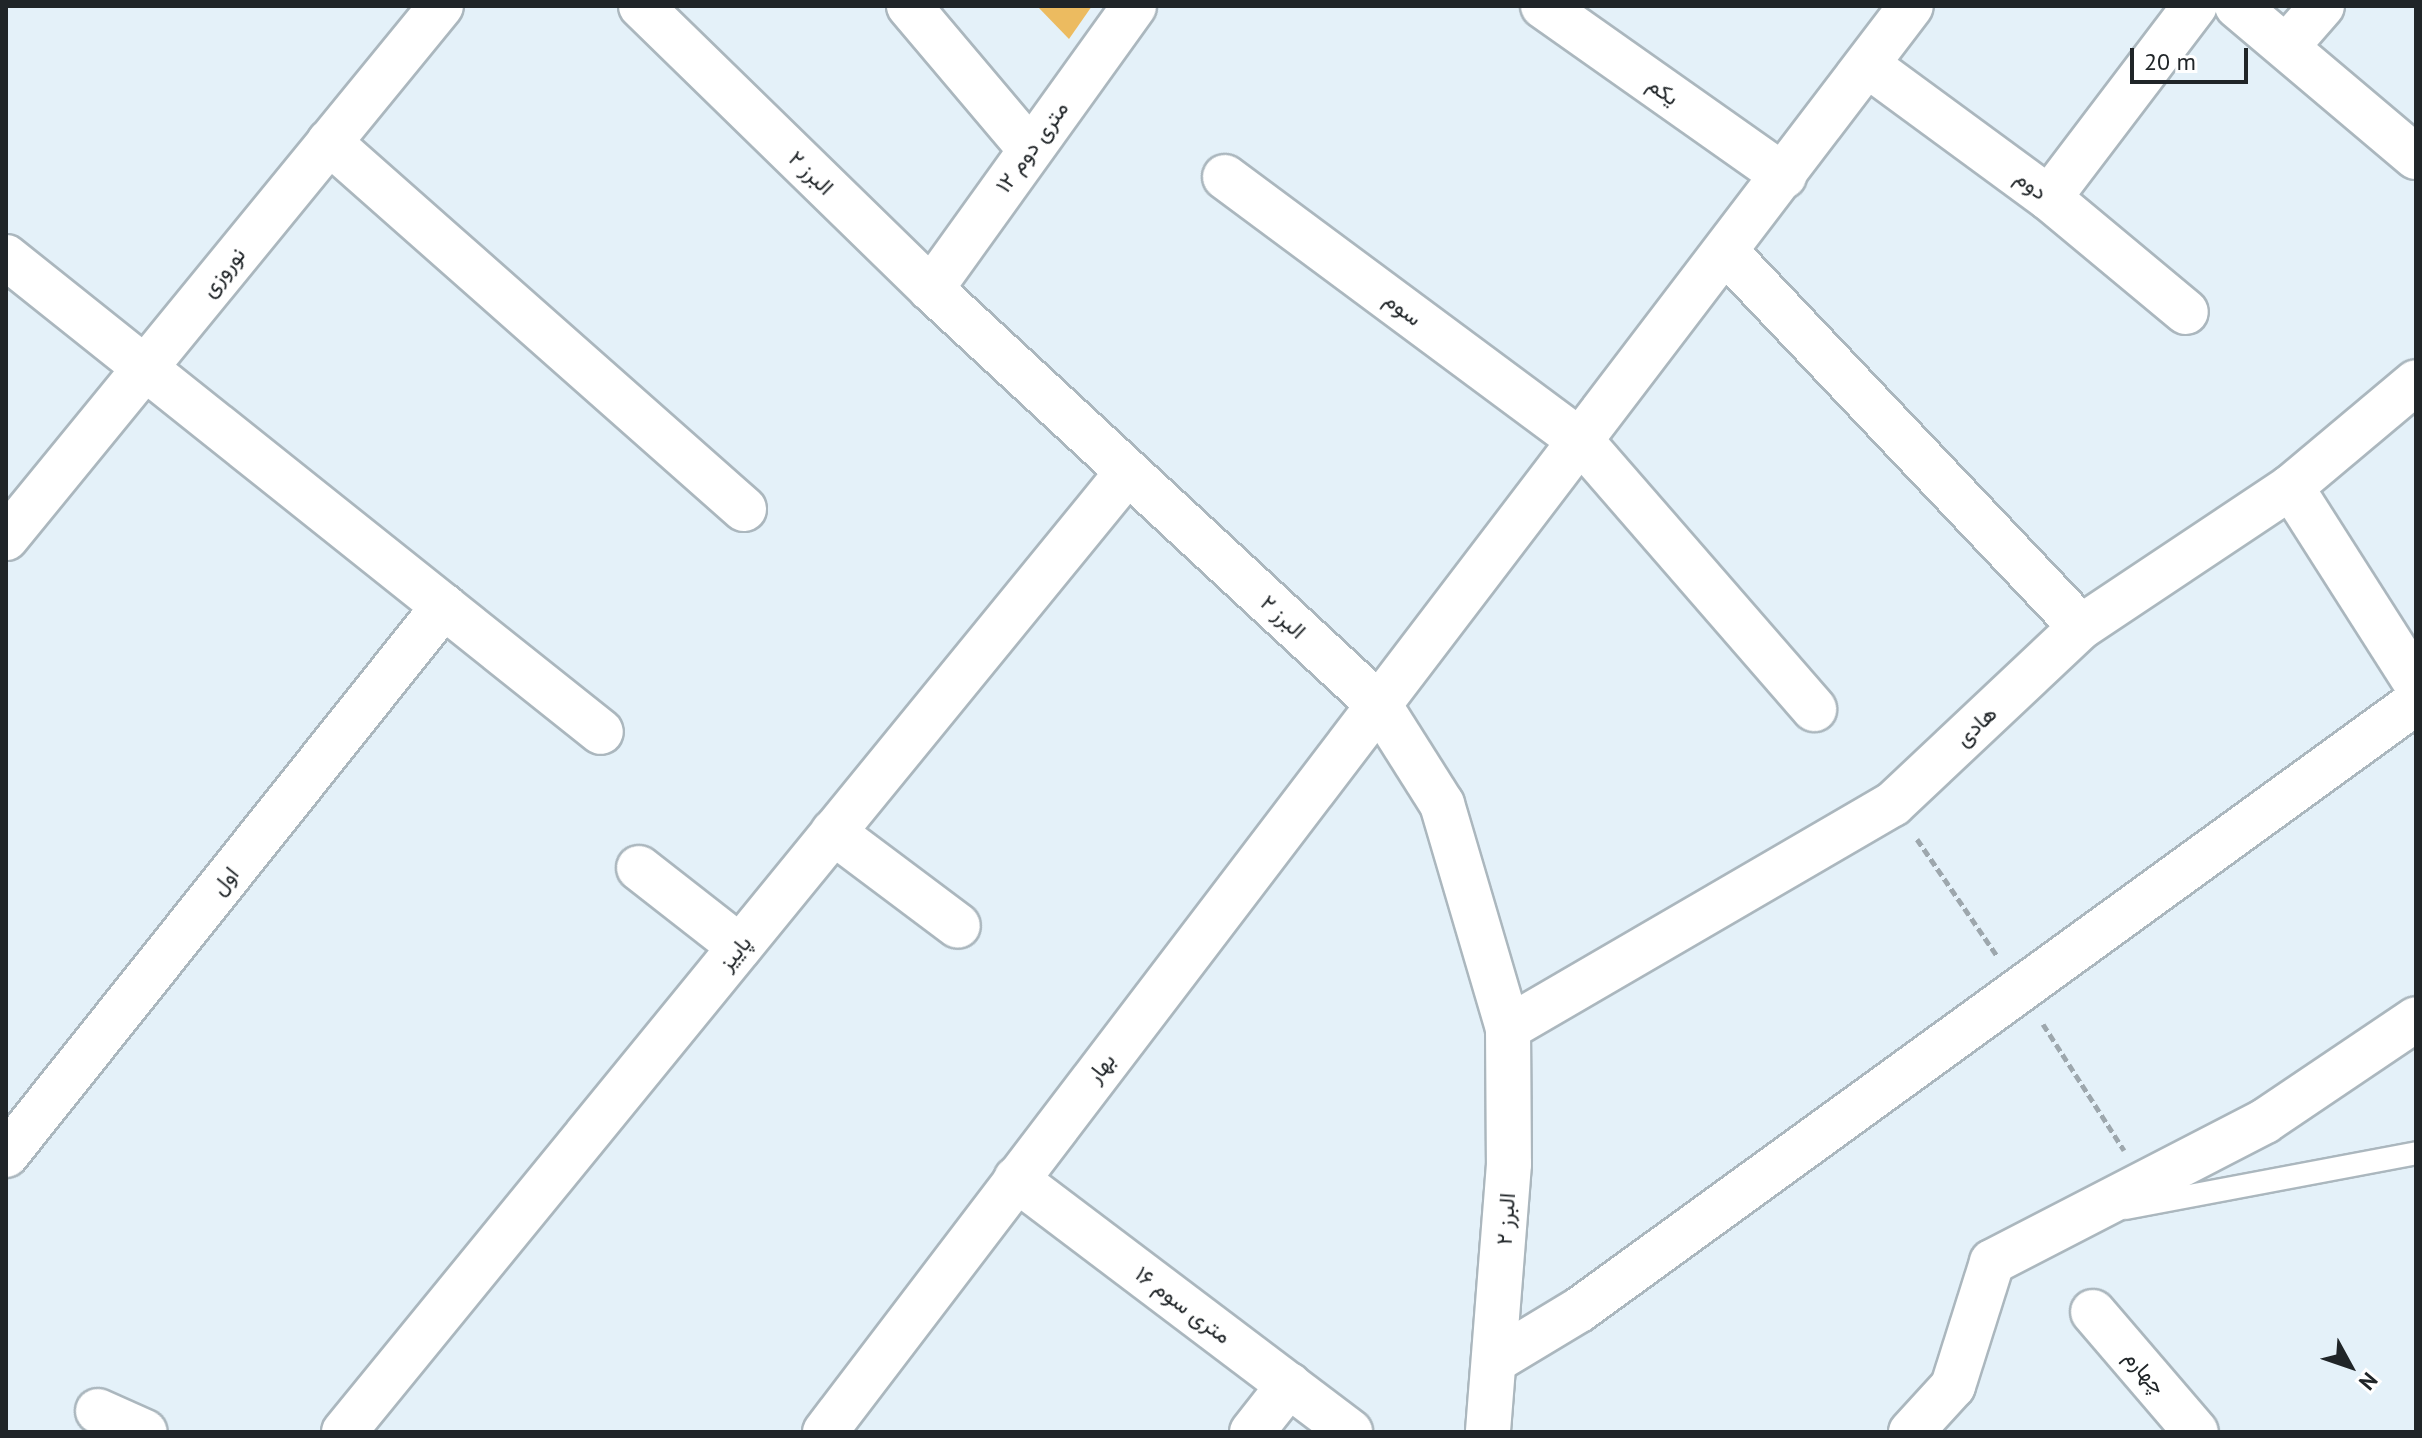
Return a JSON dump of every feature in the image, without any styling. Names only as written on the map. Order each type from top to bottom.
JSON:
[{"type":"street","name":"نوروزی","points":[[6,538],[441,6]]},
{"type":"street","name":"البرز ۲","points":[[641,6],[931,289],[1380,706],[1442,804],[1508,1028],[1509,1164],[1488,1432]]},
{"type":"street","name":"۱۲ متری دوم","points":[[931,289],[1134,6]]},
{"type":"street","name":"یکم","points":[[1543,6],[1784,176]]},
{"type":"street","name":"بهار","points":[[825,1432],[1869,66],[1911,6]]},
{"type":"street","points":[[2049,198],[2195,6]]},
{"type":"street","points":[[2237,6],[2416,157]]},
{"type":"street","points":[[2287,46],[2322,6]]},
{"type":"street","points":[[916,8],[1030,149]]},
{"type":"street","name":"دوم","points":[[1869,66],[2049,198],[2186,312]]},
{"type":"street","points":[[329,142],[744,509]]},
{"type":"street","name":"سوم","points":[[1225,177],[1582,442],[1814,709]]},
{"type":"street","points":[[1726,252],[2081,627]]},
{"type":"street","points":[[6,257],[601,732]]},
{"type":"street","name":"هادی","points":[[1508,1028],[1893,804],[2081,627],[2291,487],[2416,382]]},
{"type":"street","name":"پاییز","points":[[344,1432],[1127,473]]},
{"type":"street","points":[[2291,487],[2416,683]]},
{"type":"street","name":"اول","points":[[6,1155],[444,606]]},
{"type":"street","points":[[1496,1360],[1579,1310],[2416,702]]},
{"type":"street","points":[[833,832],[958,926]]},
{"type":"street","points":[[639,868],[740,947]]},
{"type":"street","points":[[1911,1432],[1953,1386],[1992,1262],[2265,1121],[2416,1019]]},
{"type":"street","name":"۱۶ متری سوم","points":[[1016,1179],[1350,1432]]},
{"type":"street","name":"چهارم","points":[[2093,1312],[2196,1432]]},
{"type":"street","points":[[1252,1432],[1289,1385]]},
{"type":"street","points":[[98,1411],[145,1432]]},
{"type":"lane","points":[[2086,1216],[2416,1153]]},
{"type":"shaded area","points":[[1037,6],[1092,6],[1069,39]]}]
